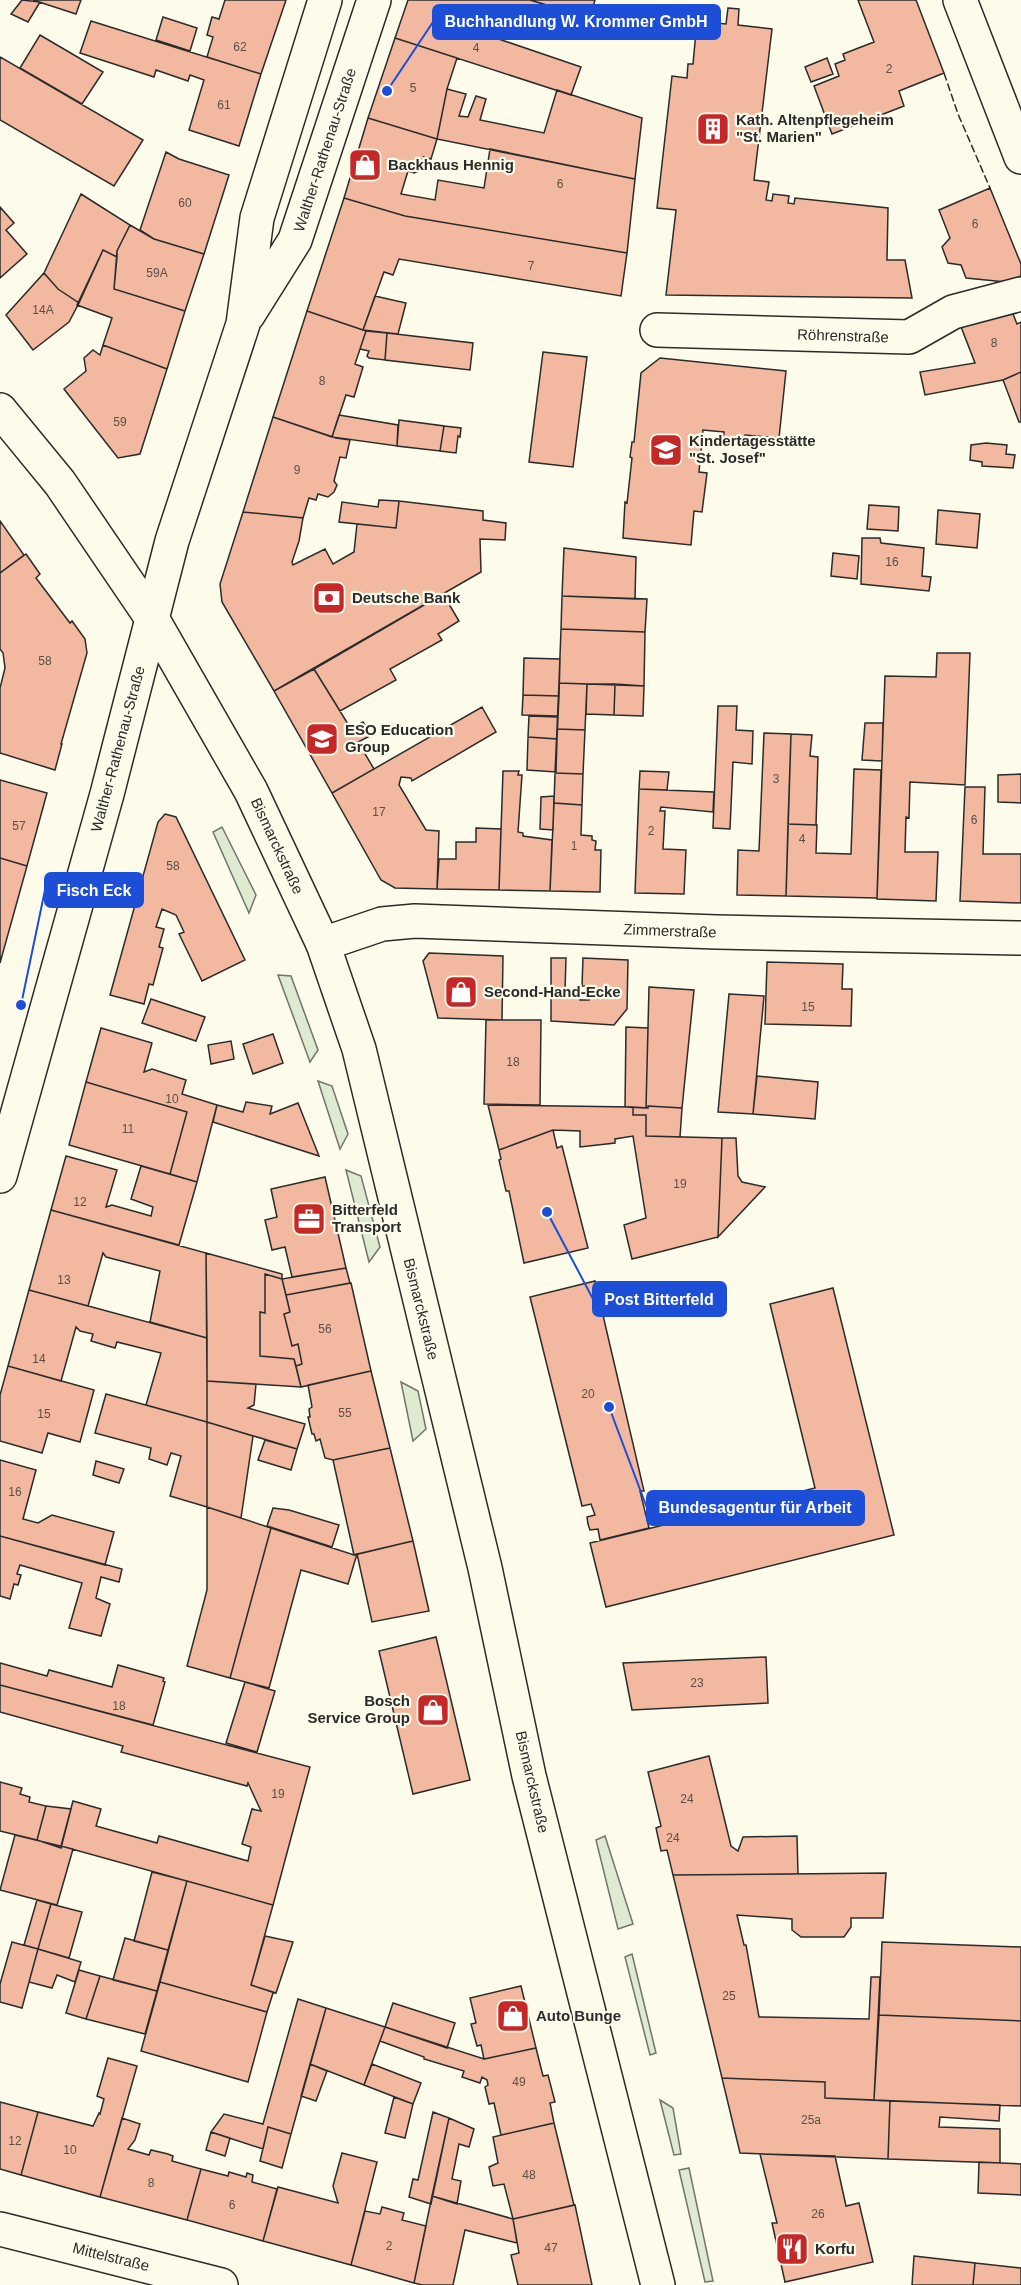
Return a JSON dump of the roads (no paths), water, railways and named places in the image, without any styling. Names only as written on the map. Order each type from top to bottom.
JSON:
[{"type":"street","name":"Walther-Rathenau-Straße","points":[[0,1176],[100,822],[172,541],[243,324],[257,218],[325,0]]},
{"type":"street","name":"Walther-Rathenau-Straße","points":[[243,324],[296,240],[374,0]]},
{"type":"street","points":[[960,0],[1021,157]]},
{"type":"street","name":"Röhrenstraße","points":[[657,330],[909,338],[953,312],[1021,294]]},
{"type":"street","name":"Bismarckstraße","points":[[0,410],[60,483],[153,620],[251,791],[323,944],[359,1049],[482,1557],[529,1776],[658,2285]]},
{"type":"street","name":"Zimmerstraße","points":[[323,944],[382,924],[415,921],[717,932],[1021,938]]},
{"type":"street","name":"Mittelstraße","points":[[0,2229],[213,2284]]},
{"type":"place","name":"Buchhandlung W. Krommer GmbH","points":[[387,91]]},
{"type":"place","name":"Kath. Altenpflegeheim \"St. Marien\"","points":[[713,129]]},
{"type":"place","name":"Backhaus Hennig","points":[[365,165]]},
{"type":"place","name":"Kindertagesstätte \"St. Josef\"","points":[[666,450]]},
{"type":"place","name":"Deutsche Bank","points":[[329,598]]},
{"type":"place","name":"ESO Education Group","points":[[322,739]]},
{"type":"place","name":"Second-Hand-Ecke","points":[[461,992]]},
{"type":"place","name":"Fisch Eck","points":[[21,1005]]},
{"type":"place","name":"Post Bitterfeld","points":[[547,1212]]},
{"type":"place","name":"Bitterfeld Transport","points":[[309,1219]]},
{"type":"place","name":"Bundesagentur für Arbeit","points":[[609,1407]]},
{"type":"place","name":"Bosch Service Group","points":[[433,1710]]},
{"type":"place","name":"Auto Bunge","points":[[513,2016]]},
{"type":"place","name":"Korfu","points":[[792,2249]]}]
